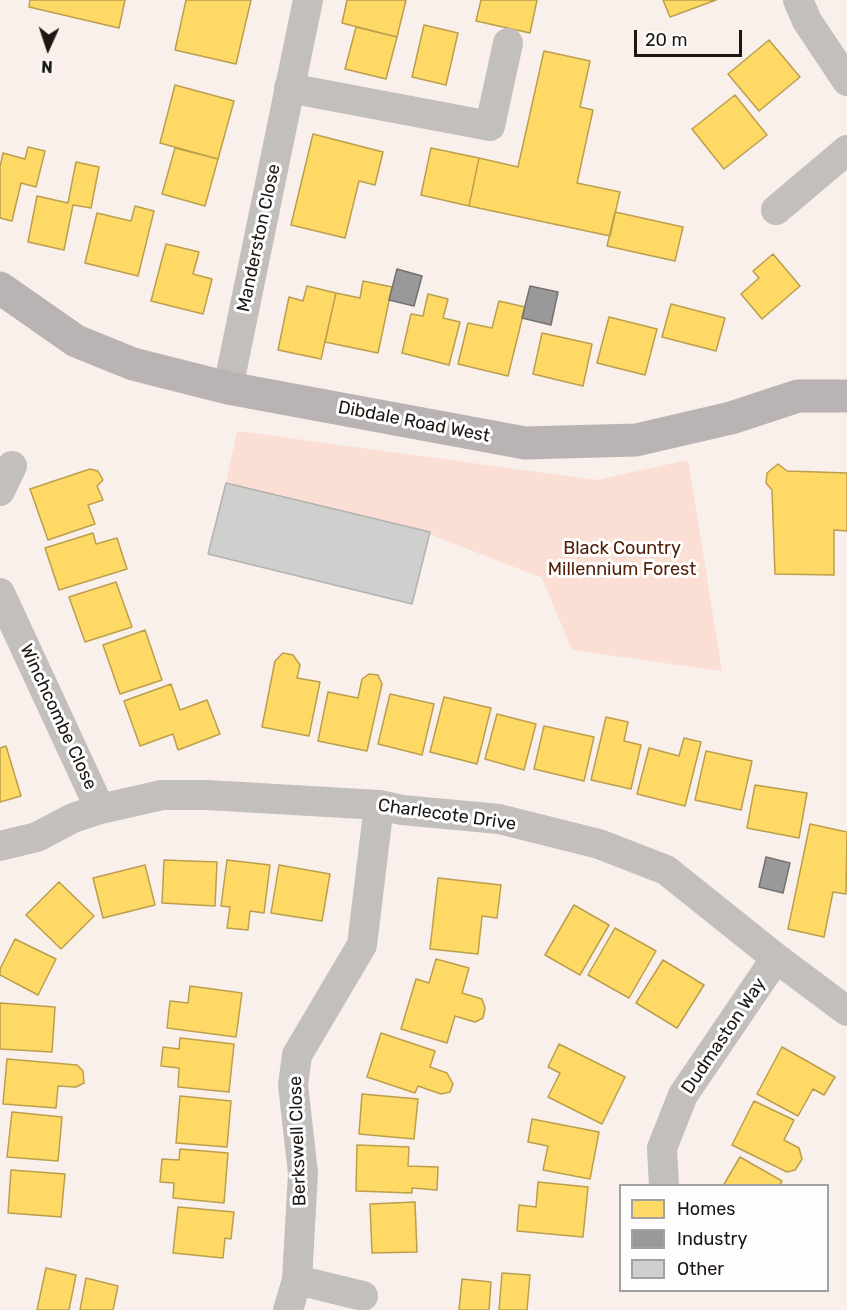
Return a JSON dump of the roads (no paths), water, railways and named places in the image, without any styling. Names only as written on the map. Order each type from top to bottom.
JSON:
[{"type":"street","name":"Manderston Close","points":[[228,388],[308,0]]},
{"type":"street","points":[[798,0],[807,21],[847,81]]},
{"type":"street","points":[[290,88],[490,126],[508,43]]},
{"type":"street","points":[[776,210],[847,150]]},
{"type":"street","name":"Dibdale Road West","points":[[0,288],[76,341],[133,364],[228,388],[525,443],[636,440],[732,418],[798,396],[847,396]]},
{"type":"street","name":"Winchcombe Close","points":[[0,593],[100,808]]},
{"type":"street","name":"Charlecote Drive","points":[[0,846],[37,837],[73,818],[100,808],[162,795],[207,795],[379,805],[402,810],[499,819],[599,844],[666,870],[776,958],[847,1011]]},
{"type":"street","name":"Berkswell Close","points":[[288,1310],[297,1280],[303,1173],[293,1085],[297,1055],[362,945],[379,805]]},
{"type":"street","name":"Dudmaston Way","points":[[664,1184],[662,1148],[683,1095],[776,958]]},
{"type":"street","points":[[297,1280],[363,1296]]},
{"type":"park label","name":"Black Country Millennium Forest","points":[[622,559]]}]
